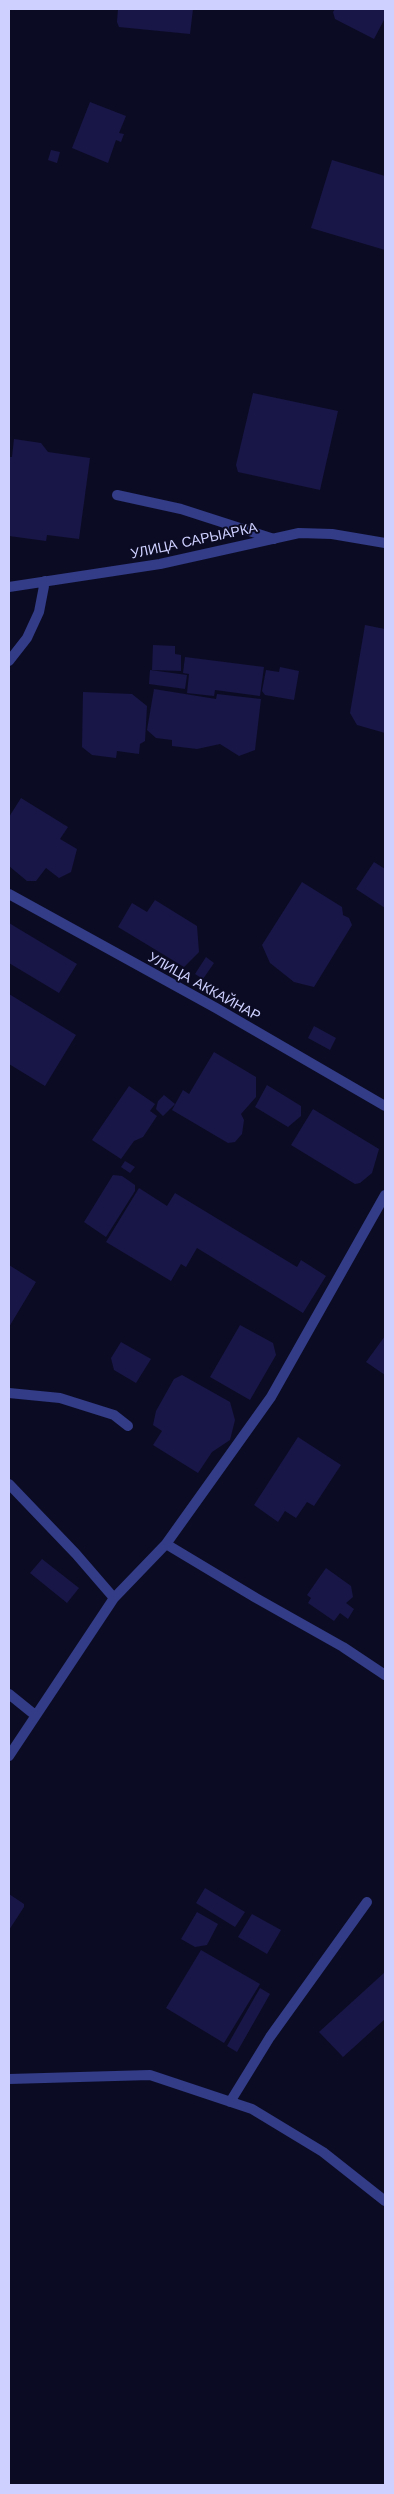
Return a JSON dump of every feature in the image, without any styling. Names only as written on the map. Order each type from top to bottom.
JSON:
[{"type":"street","points":[[117,495],[181,509],[275,539]]},
{"type":"street","name":"УЛИЦА САРЫАРКА","points":[[9,587],[160,564],[299,533],[332,534],[385,543]]},
{"type":"street","points":[[9,661],[27,638],[39,612],[46,581]]},
{"type":"street","name":"УЛИЦА АККАЙНАР","points":[[9,894],[385,1106]]},
{"type":"street","points":[[9,1756],[114,1598],[166,1544],[271,1397],[385,1195]]},
{"type":"street","points":[[9,1393],[60,1398],[114,1415],[128,1426]]},
{"type":"street","points":[[9,1484],[76,1554],[114,1598]]},
{"type":"street","points":[[166,1544],[256,1598],[343,1646],[385,1676]]},
{"type":"street","points":[[9,1694],[35,1715]]},
{"type":"street","points":[[230,2102],[270,2037],[366,1902]]},
{"type":"street","points":[[9,2079],[150,2075],[252,2109],[324,2152],[385,2201]]},
{"type":"building","points":[[118,9],[193,9],[190,34],[119,27],[117,22]]},
{"type":"building","points":[[335,9],[385,9],[385,18],[374,39],[335,19],[333,12]]},
{"type":"building","points":[[90,102],[126,116],[119,133],[124,134],[121,142],[116,140],[108,163],[72,148]]},
{"type":"building","points":[[51,150],[60,152],[57,163],[48,160]]},
{"type":"building","points":[[332,160],[385,176],[385,250],[311,228]]},
{"type":"building","points":[[253,393],[338,411],[320,490],[238,472],[236,465]]},
{"type":"building","points":[[14,439],[41,443],[48,452],[90,458],[79,539],[47,535],[46,541],[9,536],[9,457],[12,457]]},
{"type":"building","points":[[365,625],[385,629],[385,733],[357,725],[350,713]]},
{"type":"building","points":[[153,645],[175,646],[175,654],[181,655],[181,671],[152,670]]},
{"type":"building","points":[[185,657],[264,667],[260,696],[215,690],[214,696],[187,693],[189,674],[183,673]]},
{"type":"building","points":[[280,667],[299,671],[294,700],[265,695],[262,691],[266,670],[279,672]]},
{"type":"building","points":[[150,670],[187,675],[185,689],[149,684]]},
{"type":"building","points":[[154,689],[216,699],[217,694],[261,699],[255,750],[239,756],[220,744],[197,749],[172,746],[172,740],[156,738],[147,730]]},
{"type":"building","points":[[83,692],[132,694],[147,706],[145,741],[140,744],[139,754],[117,751],[116,758],[92,755],[82,747]]},
{"type":"building","points":[[21,798],[68,827],[60,839],[77,849],[71,872],[59,878],[46,868],[36,881],[27,881],[9,866],[9,817]]},
{"type":"building","points":[[374,862],[385,869],[385,908],[356,889]]},
{"type":"building","points":[[302,882],[342,907],[343,915],[349,918],[352,925],[314,987],[294,982],[270,963],[262,945]]},
{"type":"building","points":[[155,900],[197,926],[199,952],[184,967],[118,927],[132,903],[147,912]]},
{"type":"building","points":[[9,923],[77,964],[59,993],[9,963]]},
{"type":"building","points":[[206,957],[214,963],[203,979],[195,974]]},
{"type":"building","points":[[9,994],[76,1035],[45,1086],[9,1064]]},
{"type":"building","points":[[314,1026],[336,1038],[330,1050],[308,1038]]},
{"type":"building","points":[[214,1052],[256,1077],[256,1097],[241,1114],[244,1120],[242,1134],[235,1142],[228,1143],[172,1110],[183,1090],[189,1094]]},
{"type":"building","points":[[267,1085],[301,1106],[301,1116],[288,1127],[255,1107]]},
{"type":"building","points":[[129,1086],[155,1104],[150,1111],[157,1116],[143,1137],[134,1141],[121,1159],[92,1140]]},
{"type":"building","points":[[164,1095],[175,1104],[163,1116],[156,1109],[158,1101]]},
{"type":"building","points":[[313,1109],[379,1149],[372,1173],[360,1183],[355,1184],[291,1145]]},
{"type":"building","points":[[125,1161],[135,1167],[130,1173],[121,1167]]},
{"type":"building","points":[[113,1175],[122,1176],[135,1185],[135,1191],[106,1237],[84,1222]]},
{"type":"building","points":[[139,1188],[167,1206],[175,1193],[297,1267],[301,1260],[326,1276],[303,1313],[197,1248],[186,1267],[181,1264],[171,1281],[106,1242]]},
{"type":"building","points":[[9,1265],[36,1282],[9,1327]]},
{"type":"building","points":[[240,1325],[273,1343],[276,1355],[250,1400],[210,1377]]},
{"type":"building","points":[[385,1336],[385,1375],[366,1362]]},
{"type":"building","points":[[121,1342],[151,1359],[136,1383],[114,1370],[111,1358]]},
{"type":"building","points":[[182,1375],[230,1402],[235,1420],[230,1440],[212,1452],[198,1473],[153,1445],[162,1431],[153,1425],[156,1411],[174,1379]]},
{"type":"building","points":[[298,1437],[341,1465],[314,1506],[307,1502],[296,1518],[285,1511],[278,1522],[254,1505]]},
{"type":"building","points":[[42,1559],[79,1588],[67,1603],[30,1573]]},
{"type":"building","points":[[326,1568],[351,1586],[353,1597],[346,1603],[354,1609],[348,1619],[340,1613],[334,1621],[308,1603],[311,1598],[307,1595]]},
{"type":"building","points":[[205,1888],[245,1912],[235,1927],[196,1903]]},
{"type":"building","points":[[9,1894],[24,1904],[24,1907],[9,1930]]},
{"type":"building","points":[[197,1912],[218,1924],[207,1945],[195,1947],[181,1939]]},
{"type":"building","points":[[252,1914],[281,1930],[267,1954],[238,1937]]},
{"type":"building","points":[[201,1950],[260,1984],[224,2043],[166,2008]]},
{"type":"building","points":[[385,1972],[385,2019],[343,2057],[319,2032]]},
{"type":"building","points":[[260,1988],[270,1994],[237,2052],[227,2046]]}]
